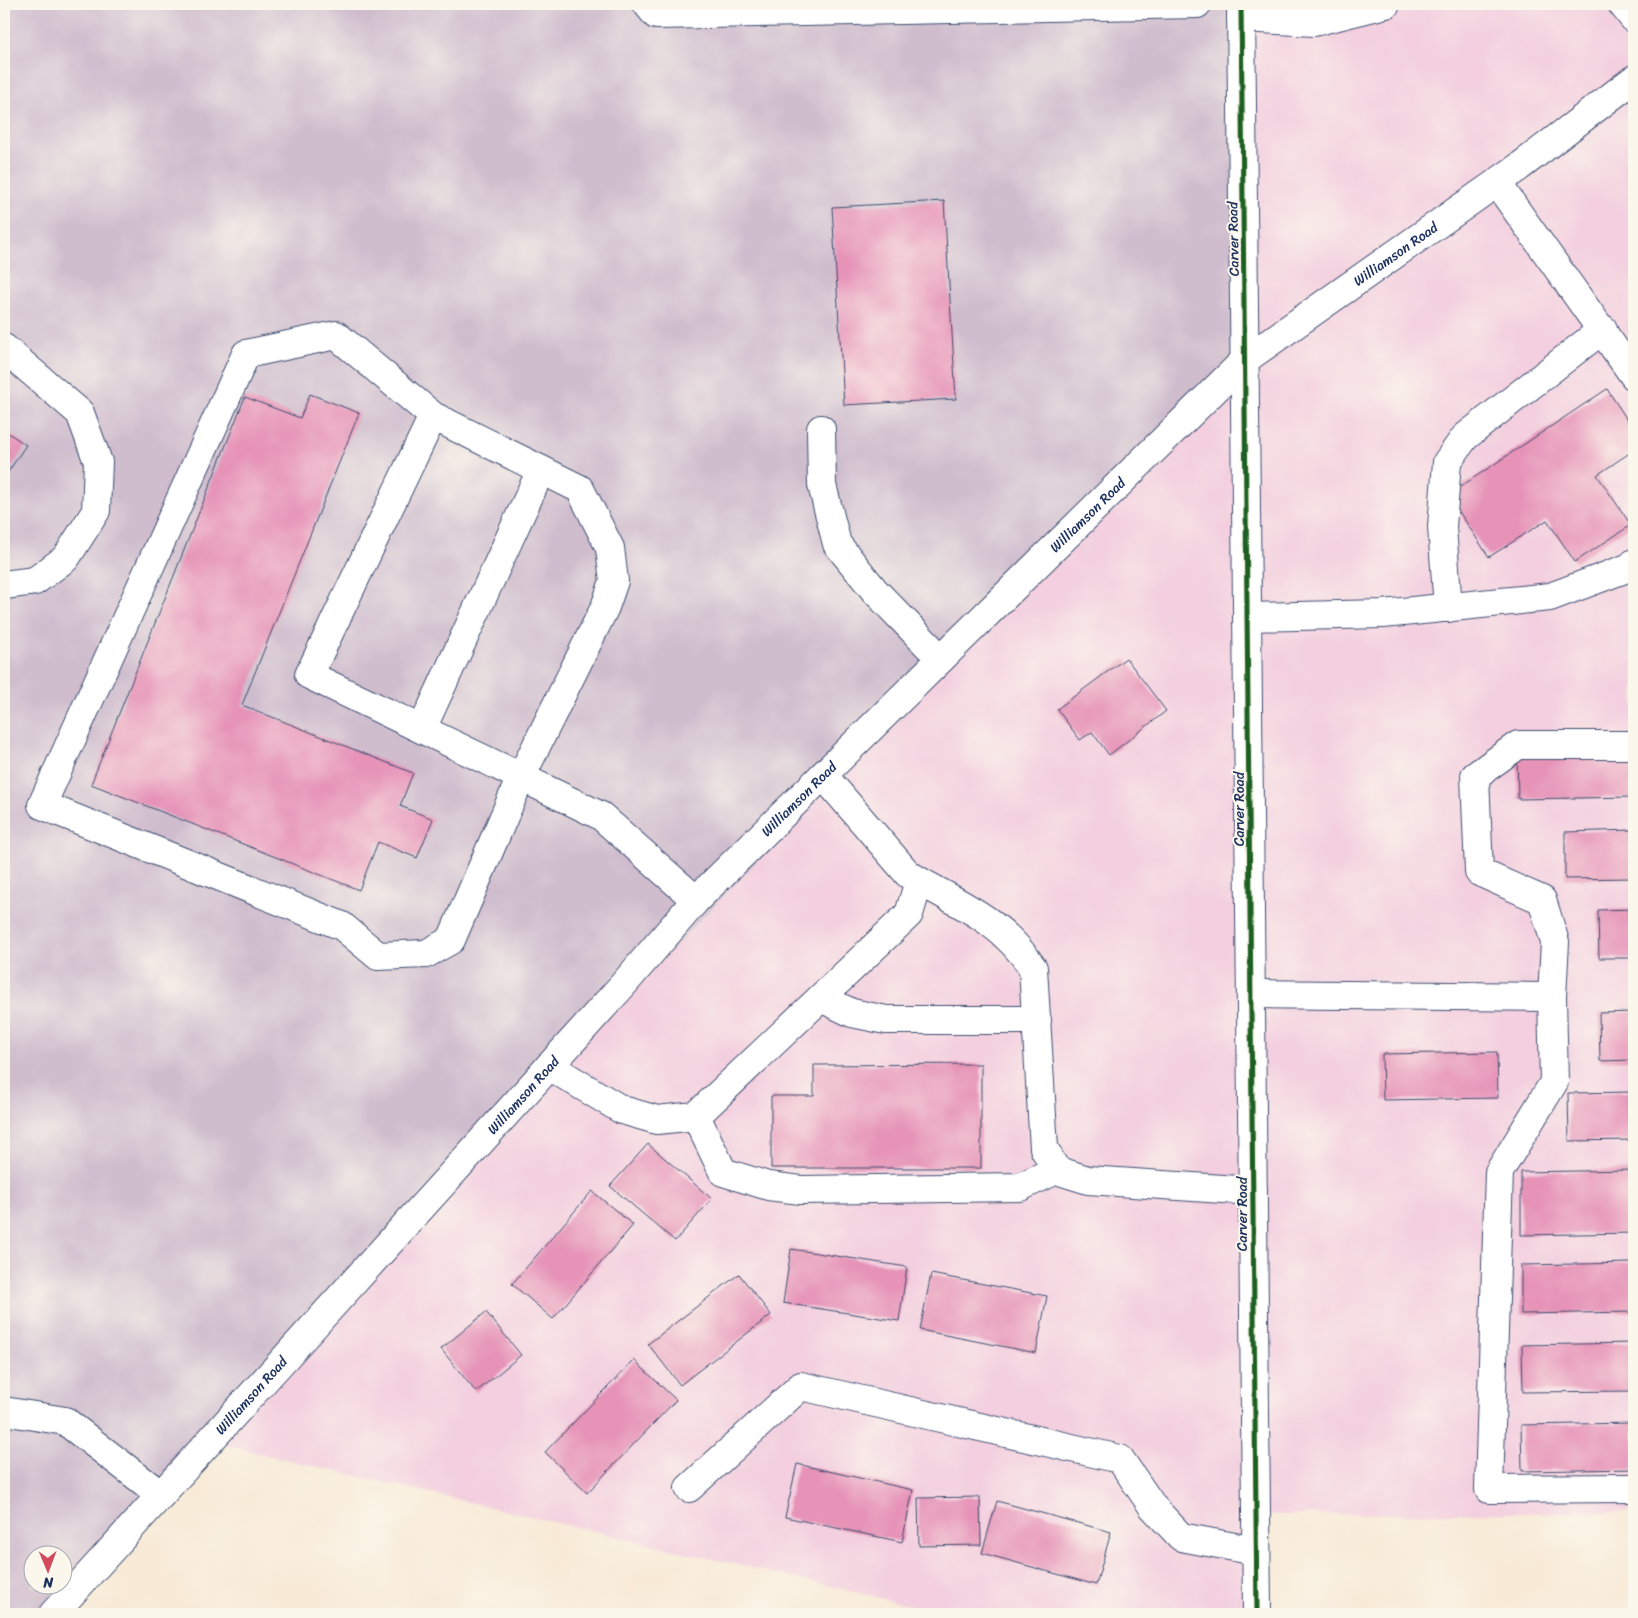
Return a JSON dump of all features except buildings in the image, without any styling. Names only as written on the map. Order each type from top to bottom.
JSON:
[{"type":"main road","points":[[647,4],[656,15],[1197,4]]},
{"type":"main road","points":[[1241,11],[1314,22],[1386,4]]},
{"type":"main road","points":[[1622,4],[1634,19]]},
{"type":"main road","name":"Carver Road","points":[[1241,11],[1246,358],[1257,1614]]},
{"type":"main road","name":"Williamson Road","points":[[53,1614],[549,1066],[696,900],[1246,358],[1497,182],[1634,79]]},
{"type":"main road","points":[[1497,182],[1603,329],[1634,376]]},
{"type":"main road","points":[[1448,608],[1442,527],[1447,462],[1465,437],[1603,329]]},
{"type":"main road","points":[[336,335],[433,416],[541,470],[580,490],[610,548],[614,581],[605,607],[521,777],[451,940],[426,954],[378,956],[342,926],[42,805],[246,354],[336,335]]},
{"type":"main road","points":[[4,348],[80,413],[98,462],[96,511],[66,558],[35,581],[4,585]]},
{"type":"main road","points":[[433,416],[309,675],[601,816],[696,900]]},
{"type":"main road","points":[[822,429],[822,485],[838,544],[875,590],[941,659]]},
{"type":"main road","points":[[422,729],[541,470]]},
{"type":"main road","points":[[1248,617],[1383,614],[1550,596],[1630,567],[1634,563]]},
{"type":"main road","points":[[1634,746],[1518,745],[1475,776],[1479,872],[1542,900],[1555,942],[1552,996],[1554,1082],[1499,1172],[1489,1489],[1634,1488]]},
{"type":"main road","points":[[823,775],[908,874],[986,918],[1019,946],[1034,968],[1044,1148],[1056,1170]]},
{"type":"main road","points":[[549,1066],[622,1110],[658,1120],[696,1116],[909,914],[919,881]]},
{"type":"main road","points":[[1252,994],[1552,996]]},
{"type":"main road","points":[[821,998],[852,1013],[886,1020],[1037,1020]]},
{"type":"main road","points":[[696,1116],[724,1172],[768,1186],[802,1190],[1020,1187],[1056,1170],[1088,1180],[1253,1190]]},
{"type":"main road","points":[[690,1488],[800,1386],[1120,1459],[1153,1507],[1181,1537],[1256,1551]]},
{"type":"main road","points":[[4,1411],[65,1421],[161,1496]]},
{"type":"shaded area","points":[[4,4],[1240,4],[1246,350],[72,1576],[72,1546],[22,1546],[22,1596],[53,1596],[36,1614],[4,1614]]},
{"type":"shaded area","points":[[1240,4],[1634,4],[1634,1512],[1265,1515],[1264,1614],[948,1614],[203,1440],[1246,350]]},
{"type":"cycle path","points":[[1241,4],[1257,1614]]}]
